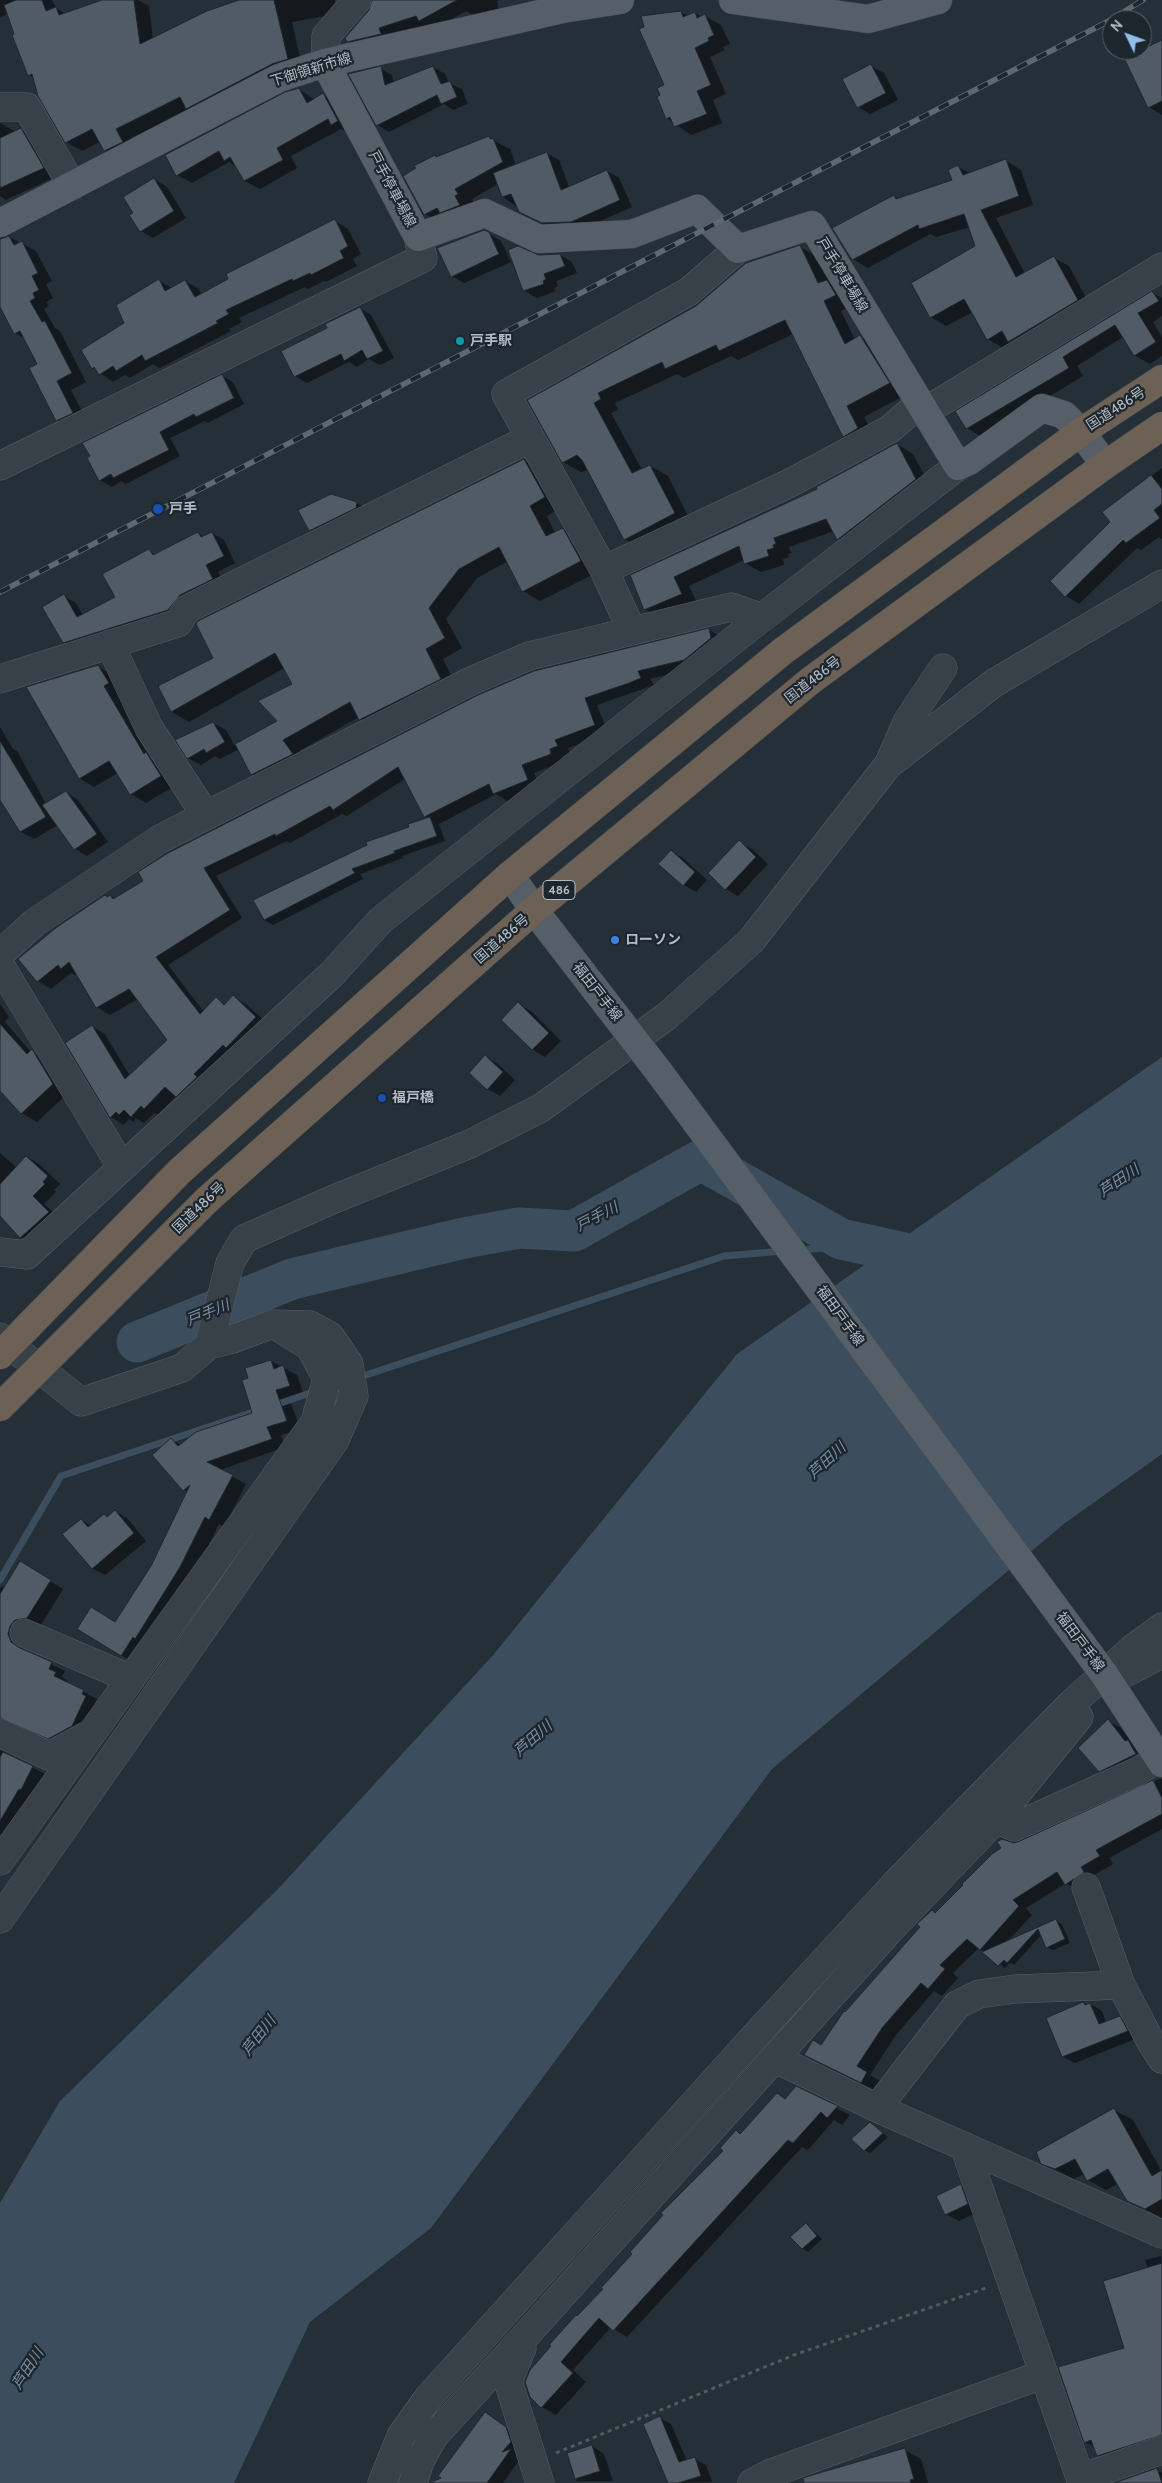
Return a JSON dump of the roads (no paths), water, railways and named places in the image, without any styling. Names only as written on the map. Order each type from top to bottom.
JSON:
[{"type":"highway","name":"国道486号","points":[[3,1345],[180,1171],[510,875],[783,652],[1081,432],[1162,379]]},
{"type":"highway","name":"国道486号","points":[[0,1407],[208,1199],[534,910],[810,681],[1105,464],[1162,426]]},
{"type":"main road","name":"下御領新市線","points":[[0,223],[205,114],[279,78],[325,63],[562,8],[620,0]]},
{"type":"main road","points":[[733,0],[868,19],[938,0]]},
{"type":"main road","name":"戸手停車場線","points":[[325,63],[418,237],[485,213],[539,238],[632,234],[697,209],[738,248],[812,225],[921,408],[958,466]]},
{"type":"main road","points":[[958,466],[969,461],[1042,408],[1064,415],[1081,432],[1105,464]]},
{"type":"main road","name":"福田戸手線","points":[[510,875],[534,910],[659,1072],[1100,1669],[1161,1760]]},
{"type":"street","points":[[325,63],[326,36],[357,0]]},
{"type":"street","points":[[0,107],[27,107],[72,186]]},
{"type":"street","points":[[0,466],[423,258],[418,237]]},
{"type":"street","points":[[632,631],[604,570],[529,439],[506,394],[688,292],[738,248]]},
{"type":"street","points":[[604,570],[790,483],[890,429],[921,408],[1162,267]]},
{"type":"street","points":[[0,679],[178,622],[187,609],[529,439]]},
{"type":"street","points":[[0,1252],[27,1255],[121,1166],[332,974],[380,921],[758,620],[958,466]]},
{"type":"street","points":[[888,765],[994,683],[1162,584]]},
{"type":"street","points":[[0,954],[34,923],[160,839],[471,681],[529,656],[731,607],[754,615],[758,620]]},
{"type":"street","points":[[110,644],[149,728],[206,816]]},
{"type":"street","points":[[209,1345],[230,1263],[244,1238],[470,1144],[541,1108],[667,1016],[751,941],[888,765],[907,722],[943,668]]},
{"type":"street","points":[[0,966],[121,1166]]},
{"type":"street","points":[[0,1919],[335,1440],[354,1396],[349,1364],[330,1336],[310,1325],[272,1324],[233,1339],[209,1345],[182,1368],[81,1402],[38,1368],[3,1345]]},
{"type":"street","points":[[0,1861],[316,1422],[327,1379],[310,1347],[272,1324]]},
{"type":"street","points":[[382,2483],[401,2436],[441,2383],[896,1883],[1071,1704],[1100,1669],[1162,1627]]},
{"type":"street","points":[[24,1633],[131,1679]]},
{"type":"street","points":[[1100,1669],[1125,1673],[1162,1654]]},
{"type":"street","points":[[414,2483],[420,2461],[434,2436],[776,2059],[889,1930],[996,1819],[1068,1733],[1086,1708],[1100,1669]]},
{"type":"street","points":[[0,1733],[49,1756],[92,1733]]},
{"type":"street","points":[[996,1819],[1014,1827],[1161,1760]]},
{"type":"street","points":[[1086,1887],[1121,1984],[1162,2059]]},
{"type":"street","points":[[877,2108],[957,2005],[978,1994],[1015,1989],[1121,1984]]},
{"type":"street","points":[[776,2059],[877,2108],[1162,2234]]},
{"type":"street","points":[[964,2146],[1081,2481],[1162,2450]]},
{"type":"street","points":[[528,2333],[508,2381],[536,2473]]},
{"type":"street","points":[[752,2483],[769,2474],[1044,2374]]},
{"type":"water","name":"芦田川","points":[[1162,1057],[1162,1454],[1065,1523],[772,1769],[431,2228],[310,2322],[234,2483],[0,2483],[0,2203],[60,2101],[277,1890],[494,1654],[737,1354]]},
{"type":"waterway","name":"戸手川","points":[[137,1342],[292,1279],[464,1238],[519,1228],[574,1231],[701,1160],[841,1239],[941,1261]]},
{"type":"waterway","points":[[800,1250],[836,1247],[888,1255]]},
{"type":"waterway","points":[[357,1378],[724,1256],[784,1251]]},
{"type":"waterway","points":[[272,1406],[316,1391]]},
{"type":"waterway","points":[[0,1580],[61,1476],[259,1410]]},
{"type":"railway","points":[[0,592],[1107,22],[1143,0]]},
{"type":"place","name":"戸手駅","points":[[460,341]]},
{"type":"place","name":"戸手","points":[[158,509]]},
{"type":"place","name":"ローソン","points":[[615,940]]},
{"type":"place","name":"福戸橋","points":[[382,1098]]}]
